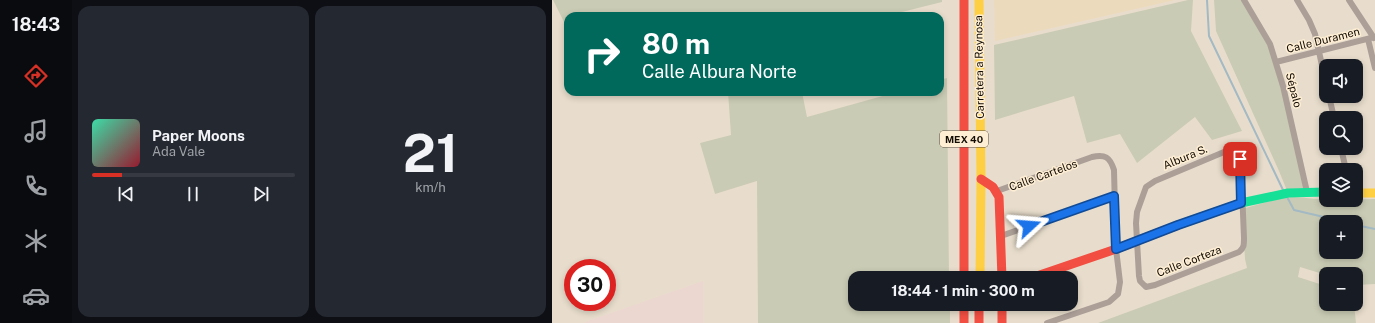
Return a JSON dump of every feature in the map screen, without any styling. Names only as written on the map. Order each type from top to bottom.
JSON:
[{"type":"main road","name":"Carretera a Reynosa","points":[[964,0],[964,271]]},
{"type":"main road","name":"Carretera a Reynosa","points":[[979,0],[980,271]]},
{"type":"main road","name":"Calle Cartelos","points":[[980,179],[993,187],[997,192]]},
{"type":"main road","points":[[997,192],[1000,202],[1002,271]]},
{"type":"main road","points":[[1051,271],[1241,203],[1288,193],[1319,192]]},
{"type":"main road","points":[[1363,193],[1375,193]]},
{"type":"main road","points":[[964,311],[964,323]]},
{"type":"main road","points":[[979,311],[979,323]]},
{"type":"main road","points":[[1002,311],[1002,323]]},
{"type":"street","name":"Sépalo","points":[[1244,0],[1270,44],[1276,62],[1307,192]]},
{"type":"street","points":[[1297,0],[1309,20],[1315,34],[1321,59]]},
{"type":"street","points":[[1349,0],[1372,38],[1375,68]]},
{"type":"street","name":"Calle Duramen","points":[[1276,62],[1372,38]]},
{"type":"street","name":"Albura S.","points":[[1135,241],[1137,212],[1146,187],[1155,181],[1224,152],[1234,152],[1240,159],[1241,203]]},
{"type":"street","name":"Calle Cartelos","points":[[997,192],[1092,157],[1103,156],[1108,158],[1114,170],[1114,196]]},
{"type":"street","points":[[1001,236],[1114,196],[1120,282],[1118,294],[1109,302],[1047,323]]},
{"type":"street","name":"Calle Corteza","points":[[1135,241],[1139,276],[1142,285],[1146,287],[1155,285],[1238,252],[1242,249],[1244,245],[1244,238],[1241,203]]},
{"type":"shaded area","points":[[994,0],[1175,0],[995,41]]},
{"type":"shaded area","points":[[703,281],[703,323],[584,323],[588,321]]},
{"type":"green space","points":[[553,0],[942,0],[942,2],[902,12],[564,12],[564,22]]},
{"type":"green space","points":[[1193,0],[1191,31],[1242,131],[1212,140],[1195,117],[1137,163],[1120,134],[1087,143],[1074,96],[995,120],[994,45]]},
{"type":"green space","points":[[1214,0],[1244,0],[1270,44],[1307,192],[1288,193],[1216,31]]},
{"type":"green space","points":[[947,78],[949,271],[848,271],[848,311],[950,311],[950,323],[758,323],[757,181],[715,194],[700,143],[731,135],[728,96],[803,96],[807,117],[883,96],[944,96],[944,79]]},
{"type":"green space","points":[[1284,197],[1319,199],[1319,207],[1363,207],[1363,199],[1375,199],[1375,284],[1363,285],[1363,267],[1319,267],[1319,273],[1300,267],[1298,277],[1319,284],[1319,311],[1355,311],[1356,323],[1098,323],[1247,268],[1245,259],[1242,209]]},
{"type":"waterway","points":[[1207,0],[1209,36],[1284,192]]},
{"type":"waterway","points":[[1286,195],[1294,210],[1319,216]]},
{"type":"waterway","points":[[1363,226],[1375,229]]},
{"type":"traffic: fast","points":[[1178,225],[1241,203],[1288,193],[1319,192]]},
{"type":"traffic: slow","points":[[979,0],[981,179],[980,271]]},
{"type":"traffic: slow","points":[[1363,193],[1375,193]]},
{"type":"traffic: jam","points":[[964,0],[964,271]]},
{"type":"traffic: jam","points":[[981,179],[993,187],[999,197],[1002,271]]},
{"type":"traffic: jam","points":[[1052,271],[1116,249],[1178,225]]},
{"type":"traffic: jam","points":[[964,311],[964,323]]},
{"type":"traffic: jam","points":[[979,311],[979,323]]},
{"type":"traffic: jam","points":[[1002,311],[1002,323]]},
{"type":"route","points":[[1029,226],[1114,196],[1116,249],[1241,203],[1240,159]]}]
